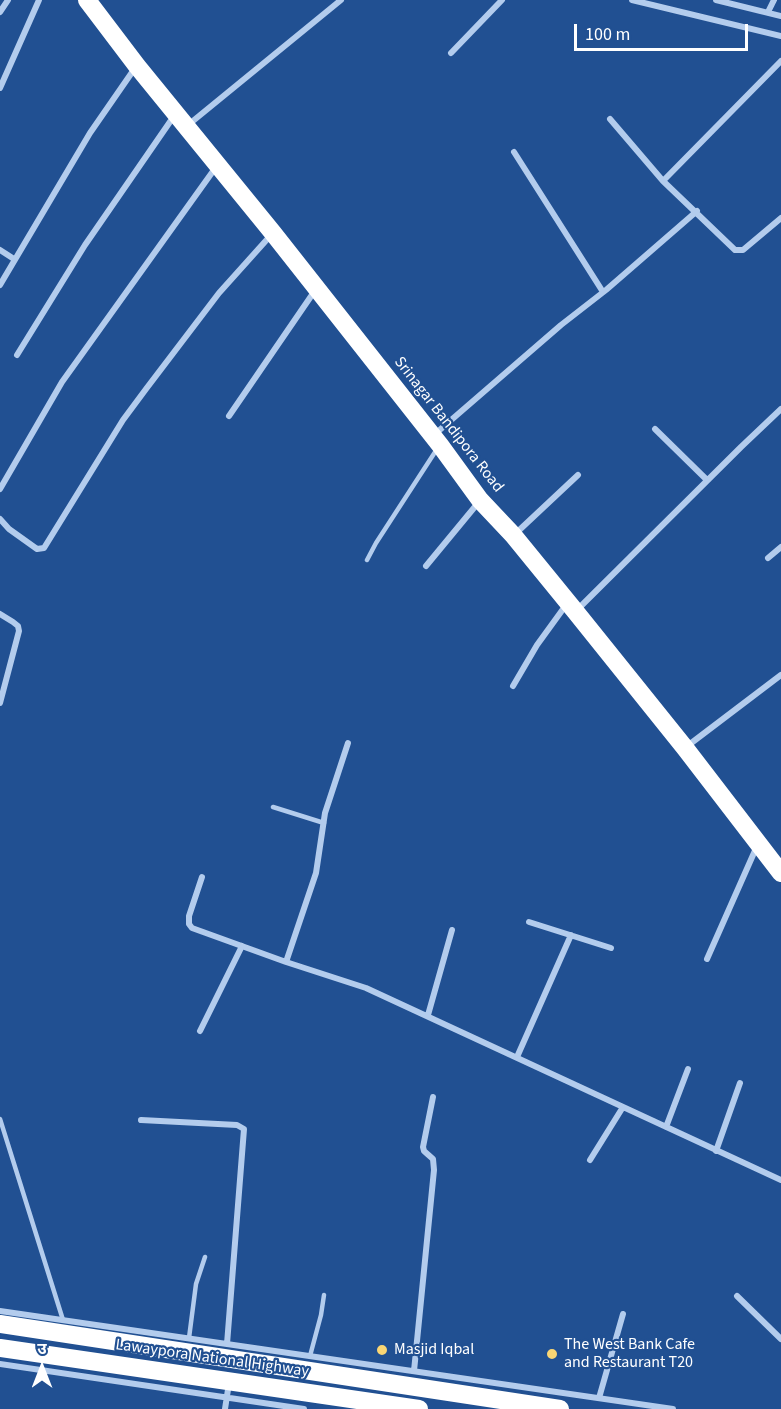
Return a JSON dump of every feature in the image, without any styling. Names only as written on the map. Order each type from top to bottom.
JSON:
[{"type":"highway","name":"Srinagar Bandipora Road","points":[[87,0],[137,66],[218,164],[436,440],[480,500],[513,535],[685,747],[781,873]]},
{"type":"highway","points":[[0,1324],[560,1409]]},
{"type":"highway","name":"Lawaypora National Highway","points":[[0,1348],[228,1390],[419,1409]]},
{"type":"street","points":[[0,12],[8,0]]},
{"type":"street","points":[[0,88],[39,0]]},
{"type":"street","points":[[17,355],[91,235],[181,119],[341,0]]},
{"type":"street","points":[[451,53],[502,0]]},
{"type":"street","points":[[632,0],[652,2],[781,36]]},
{"type":"street","points":[[716,0],[781,16]]},
{"type":"street","points":[[768,12],[774,0]]},
{"type":"street","points":[[663,181],[781,61]]},
{"type":"street","points":[[0,285],[105,108],[137,66]]},
{"type":"street","points":[[610,119],[663,181],[738,251],[743,250],[781,218]]},
{"type":"street","points":[[514,152],[603,292]]},
{"type":"street","points":[[0,489],[62,382],[218,164]]},
{"type":"street","points":[[436,440],[561,325],[697,211]]},
{"type":"street","points":[[0,519],[9,529],[37,549],[44,548],[123,420],[219,293],[273,233]]},
{"type":"street","points":[[0,250],[14,259]]},
{"type":"street","points":[[229,416],[316,289]]},
{"type":"street","points":[[513,686],[537,645],[572,607],[781,409]]},
{"type":"street","points":[[655,429],[707,480]]},
{"type":"street","points":[[513,535],[578,474]]},
{"type":"street","points":[[426,566],[480,500]]},
{"type":"street","points":[[768,558],[781,547]]},
{"type":"street","points":[[0,614],[13,622],[19,631],[0,703]]},
{"type":"street","points":[[685,747],[781,675]]},
{"type":"street","points":[[286,962],[316,873],[324,823],[348,743]]},
{"type":"street","points":[[707,959],[758,843]]},
{"type":"street","points":[[202,877],[189,916],[189,924],[196,930],[366,988],[781,1180]]},
{"type":"street","points":[[529,922],[611,948]]},
{"type":"street","points":[[428,1016],[452,930]]},
{"type":"street","points":[[517,1057],[571,935]]},
{"type":"street","points":[[200,1031],[242,946]]},
{"type":"street","points":[[666,1127],[688,1069]]},
{"type":"street","points":[[716,1150],[740,1083]]},
{"type":"street","points":[[414,1371],[434,1170],[432,1159],[423,1147],[433,1097]]},
{"type":"street","points":[[590,1160],[623,1107]]},
{"type":"street","points":[[141,1120],[237,1125],[244,1129],[227,1344]]},
{"type":"street","points":[[737,1296],[781,1339]]},
{"type":"street","points":[[0,1311],[673,1409]]},
{"type":"street","points":[[599,1398],[623,1314]]},
{"type":"street","points":[[0,1364],[228,1390],[304,1409]]},
{"type":"street","points":[[225,1409],[228,1390]]},
{"type":"lane","points":[[367,560],[436,440]]},
{"type":"lane","points":[[273,807],[324,823]]},
{"type":"lane","points":[[0,1119],[63,1320]]},
{"type":"lane","points":[[189,1338],[195,1292],[206,1257]]},
{"type":"lane","points":[[310,1356],[324,1295]]},
{"type":"place","name":"Masjid Iqbal","points":[[382,1350]]},
{"type":"place","name":"The West Bank Cafe and Restaurant T20","points":[[552,1354]]}]
